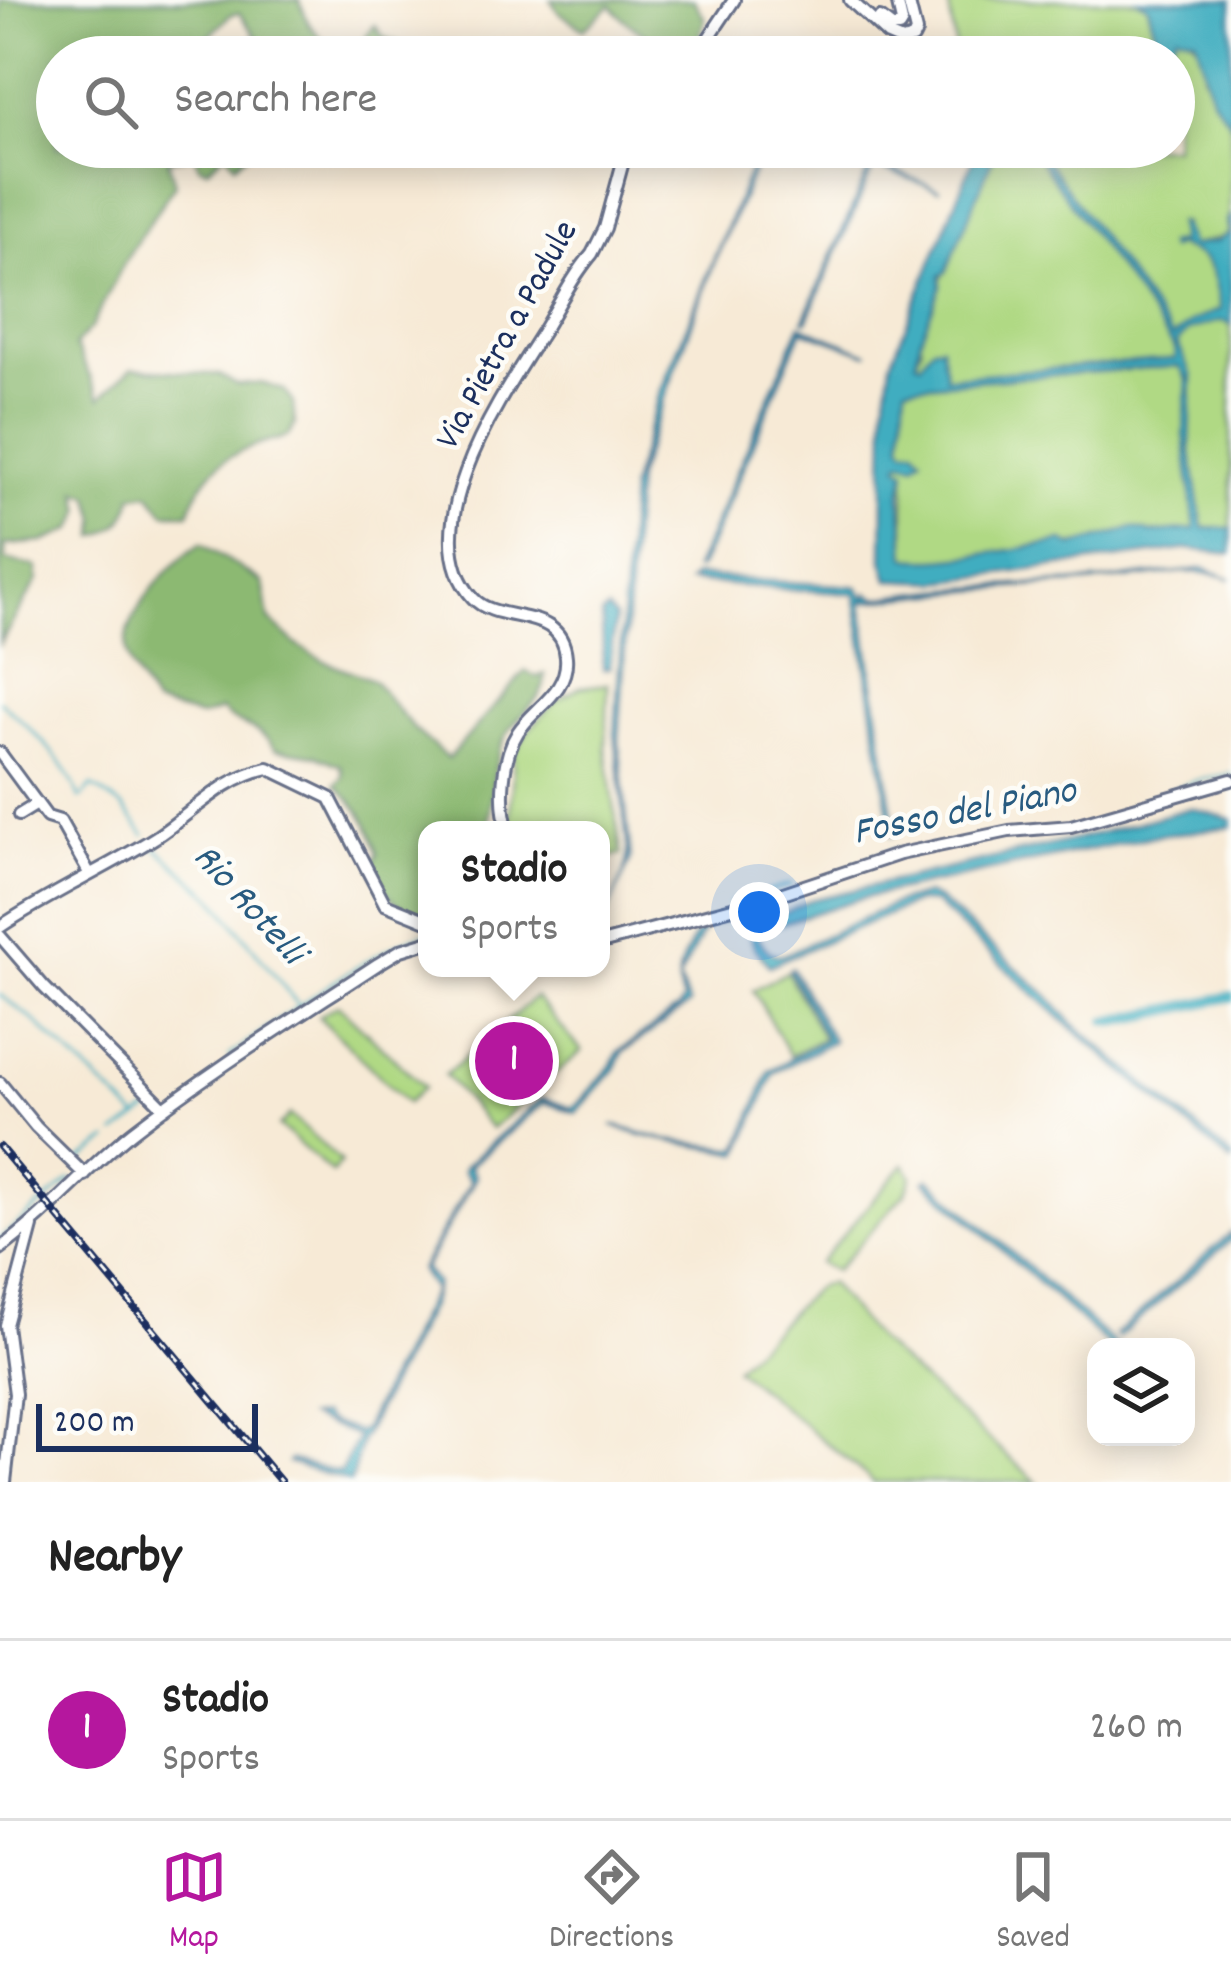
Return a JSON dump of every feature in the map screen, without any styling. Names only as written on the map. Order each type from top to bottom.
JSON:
[{"type":"street","points":[[710,36],[734,0]]},
{"type":"street","points":[[850,0],[890,36]]},
{"type":"street","points":[[861,0],[892,28],[902,22],[897,0]]},
{"type":"street","points":[[908,0],[916,32],[910,36]]},
{"type":"street","name":"Via Pietra a Padule","points":[[505,821],[506,772],[517,734],[561,684],[566,656],[556,634],[539,619],[484,607],[470,595],[457,575],[455,524],[476,442],[592,254],[605,228],[621,168]]},
{"type":"street","points":[[0,754],[47,817],[60,821],[89,873]]},
{"type":"street","points":[[164,1108],[44,987],[0,932],[89,873],[152,839],[231,781],[268,768],[330,798],[386,904],[418,917]]},
{"type":"street","points":[[610,941],[762,899],[900,854],[1009,831],[1072,826],[1231,780]]},
{"type":"street","points":[[19,815],[37,804]]},
{"type":"street","points":[[24,1256],[5,1246],[164,1108],[378,964],[418,945]]},
{"type":"street","points":[[0,1083],[85,1175]]},
{"type":"street","points":[[4,1482],[15,1394],[5,1329],[32,1227]]},
{"type":"green space","points":[[0,0],[299,0],[319,36],[256,36],[239,13],[230,15],[210,36],[36,36],[36,168],[170,168],[175,184],[127,257],[91,328],[75,345],[100,398],[132,368],[220,375],[237,385],[262,383],[284,390],[293,403],[295,425],[288,436],[239,452],[215,468],[189,513],[165,513],[149,493],[133,495],[121,522],[96,536],[90,496],[78,492],[82,511],[74,529],[43,542],[5,545],[5,560],[37,567],[38,580],[0,643]]},
{"type":"green space","points":[[551,0],[694,0],[705,19],[700,36],[647,36],[611,5],[584,29],[558,12]]},
{"type":"green space","points":[[948,0],[1138,0],[1148,6],[1159,36],[954,36]]},
{"type":"green space","points":[[1195,41],[1200,45],[1207,71],[1203,73],[1230,122],[1227,236],[1191,246],[1182,232],[1183,224],[1177,224],[1181,248],[1208,265],[1222,320],[1231,325],[1231,529],[1125,530],[1112,538],[1071,545],[1063,542],[934,562],[918,563],[905,557],[905,472],[897,466],[902,460],[903,402],[909,363],[916,361],[937,283],[988,168],[1195,168]]},
{"type":"green space","points":[[201,543],[263,583],[269,619],[322,660],[373,680],[415,730],[448,759],[525,671],[537,677],[545,674],[538,698],[511,728],[501,749],[489,821],[418,821],[418,915],[393,899],[376,877],[371,866],[378,854],[372,834],[336,785],[343,777],[341,766],[315,755],[275,749],[262,734],[221,710],[201,717],[154,705],[129,662],[126,646],[137,612],[175,564]]},
{"type":"green space","points":[[608,684],[606,748],[621,855],[610,856],[610,821],[510,821],[514,755],[527,732],[554,703],[580,687]]},
{"type":"green space","points":[[787,972],[823,1038],[790,1056],[753,990]]},
{"type":"green space","points":[[535,997],[582,1051],[491,1129],[445,1075]]},
{"type":"green space","points":[[338,1005],[424,1087],[407,1103],[318,1016]]},
{"type":"green space","points":[[290,1115],[341,1162],[332,1173],[279,1126]]},
{"type":"green space","points":[[904,1164],[912,1176],[906,1192],[835,1271],[819,1263]]},
{"type":"green space","points":[[829,1283],[877,1340],[1037,1482],[874,1482],[735,1368],[815,1288]]},
{"type":"water","points":[[1138,0],[1231,0],[1231,124],[1211,97],[1195,36],[1158,36],[1148,6]]},
{"type":"water","points":[[751,168],[755,168],[712,268],[636,478],[619,741],[631,859],[610,906],[628,853],[615,735],[630,488],[659,395]]},
{"type":"water","points":[[869,168],[873,168],[807,321]]},
{"type":"water","points":[[880,168],[889,168],[940,190]]},
{"type":"water","points":[[970,168],[988,168],[946,272],[940,276],[941,286],[916,361],[921,363],[933,346],[941,345],[946,377],[1176,359],[1175,348],[1045,168],[1052,168],[1173,337],[1193,321],[1221,309],[1206,261],[1176,245],[1169,249],[1167,244],[1180,241],[1177,223],[1191,246],[1218,241],[1229,233],[1231,216],[1231,325],[1222,320],[1190,330],[1177,342],[1192,375],[1190,446],[1203,528],[1231,528],[1231,554],[1189,549],[939,582],[889,580],[883,560],[885,406],[891,362]],"holes":[[[1179,366],[1187,379],[1184,434],[1195,529],[1152,533],[1133,528],[1073,546],[1064,541],[958,557],[906,557],[901,495],[906,471],[898,465],[902,461],[915,464],[922,457],[915,448],[906,449],[902,444],[906,386]]]},
{"type":"water","points":[[800,325],[869,354],[802,330],[709,548],[695,569]]},
{"type":"water","points":[[1204,568],[1231,579],[1215,574],[1178,572]]},
{"type":"water","points":[[695,576],[852,586],[865,599],[868,593],[877,598],[1109,580],[862,602],[896,834],[892,836],[855,594],[689,582]]},
{"type":"water","points":[[608,610],[615,618],[610,668],[603,669],[602,614]]},
{"type":"water","points":[[1191,808],[1231,819],[1231,827],[1155,836],[858,899],[756,932],[769,952],[783,955],[898,902],[926,894],[939,900],[1072,1022],[1231,1156],[1231,1162],[1067,1024],[934,903],[917,902],[769,966],[748,930],[758,922],[756,916],[706,926],[679,979],[687,951],[703,923],[752,909],[769,921],[810,900]]},
{"type":"water","points":[[792,968],[833,1041],[774,1073],[740,1154],[659,1139],[612,1125],[666,1140],[739,1149],[769,1071],[826,1039]]},
{"type":"water","points":[[679,979],[689,1005],[623,1052],[615,1069],[576,1113],[544,1102],[470,1166],[476,1177],[424,1269],[436,1283],[431,1304],[362,1440],[351,1482],[288,1463],[340,1473],[358,1437],[310,1417],[322,1415],[358,1432],[364,1428],[433,1290],[420,1270],[471,1181],[463,1171],[465,1166],[542,1098],[571,1108],[577,1105],[618,1052],[679,1008],[683,1000]]},
{"type":"water","points":[[929,1178],[1108,1338],[1100,1338],[925,1181]]},
{"type":"water","points":[[1231,1233],[1231,1240],[1118,1338],[1115,1335]]},
{"type":"waterway","name":"Rio Rotelli","points":[[0,701],[56,757],[79,798]]},
{"type":"waterway","name":"Fosso del Piano","points":[[1141,801],[1231,774]]},
{"type":"waterway","name":"Rio Rotelli","points":[[82,798],[92,786],[123,807],[145,835]]},
{"type":"waterway","name":"Rio Rotelli","points":[[153,845],[214,898],[299,1006]]},
{"type":"waterway","name":"Fosso del Piano","points":[[873,857],[898,849]]},
{"type":"waterway","name":"Fosso del Piano","points":[[730,903],[790,885]]},
{"type":"waterway","name":"Fosso del Piano","points":[[229,1056],[358,967],[418,937]]},
{"type":"waterway","points":[[0,995],[138,1118]]},
{"type":"waterway","points":[[1231,995],[1106,1021],[1117,1023],[1231,998]]},
{"type":"waterway","name":"Fosso del Piano","points":[[116,1134],[152,1108]]},
{"type":"waterway","name":"Fosso del Piano","points":[[78,1162],[109,1140]]},
{"type":"waterway","name":"Fosso del Piano","points":[[0,1239],[71,1180]]},
{"type":"railway","points":[[0,1147],[281,1482]]},
{"type":"place","name":"Stadio","points":[[514,1061]]}]
